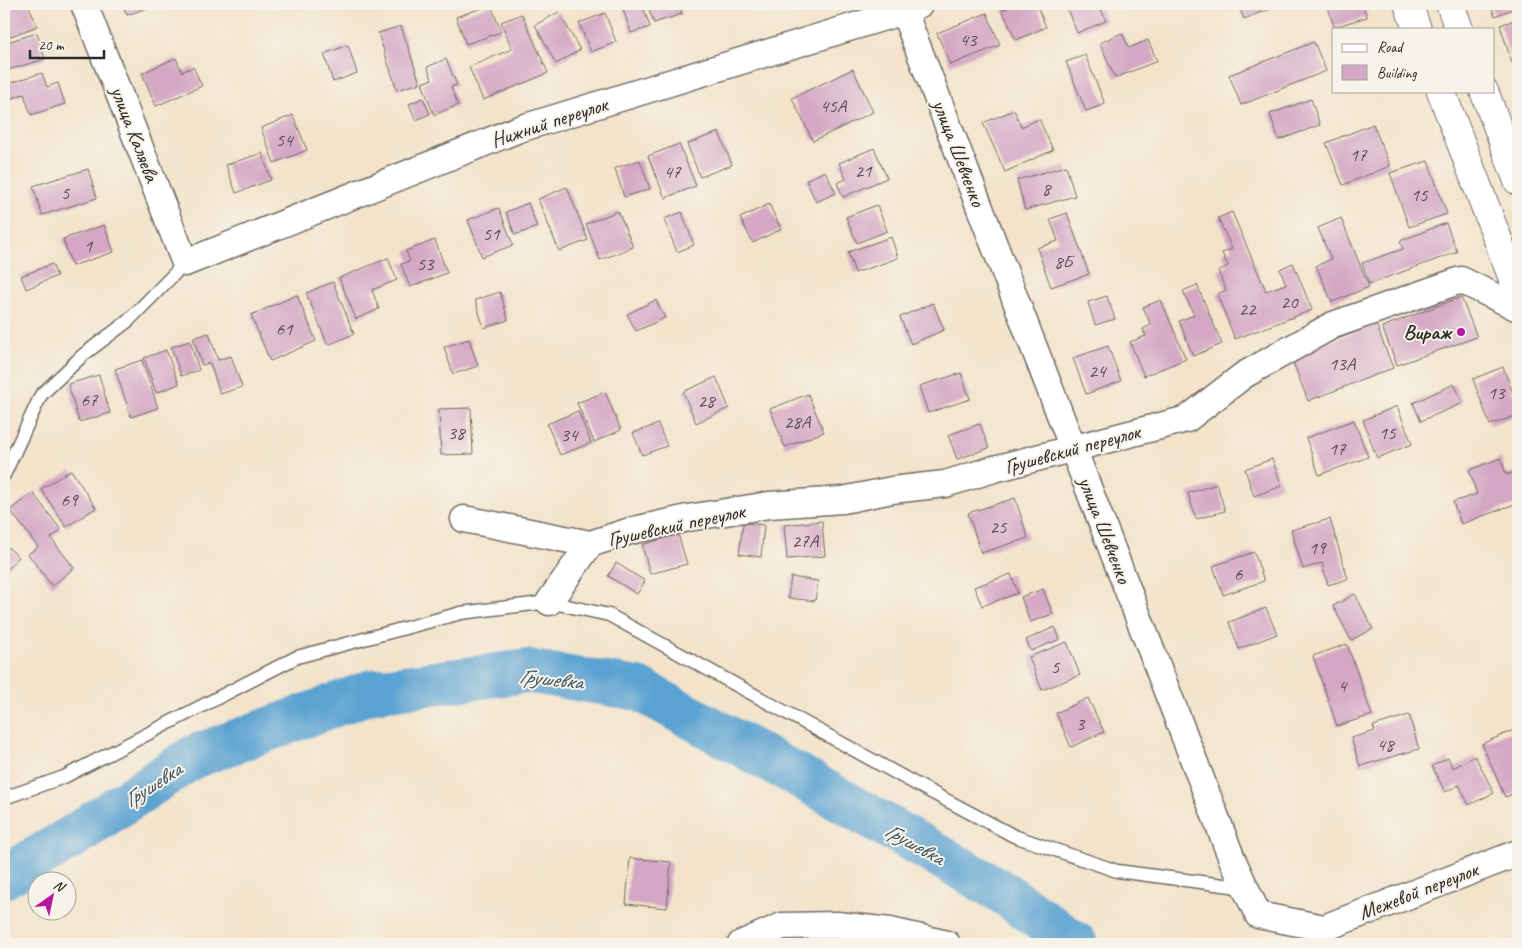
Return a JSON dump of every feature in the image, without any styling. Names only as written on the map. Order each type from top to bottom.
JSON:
[{"type":"main road","points":[[1408,4],[1417,28]]},
{"type":"main road","points":[[1450,4],[1459,28]]},
{"type":"main road","points":[[1441,92],[1518,292]]},
{"type":"main road","points":[[1484,92],[1518,181]]},
{"type":"street","name":"улица Каляева","points":[[84,4],[185,264]]},
{"type":"street","name":"Нижний переулок","points":[[185,264],[519,129],[908,6]]},
{"type":"street","name":"улица Шевченко","points":[[908,6],[1073,449],[1232,858],[1258,916]]},
{"type":"street","name":"Грушевский переулок","points":[[464,519],[590,544],[630,531],[688,518],[769,505],[843,500],[892,490],[945,484],[1187,419],[1244,375],[1333,326],[1461,280],[1518,308]]},
{"type":"street","name":"Грушевский переулок","points":[[549,602],[590,544]]},
{"type":"street","name":"Межевой переулок","points":[[1258,916],[1324,928],[1518,853]]},
{"type":"street","points":[[741,944],[782,926],[837,925],[890,931],[947,944]]},
{"type":"lane","points":[[4,475],[41,395],[83,355],[128,321],[185,264]]},
{"type":"lane","points":[[4,798],[64,777],[297,657],[461,613],[549,602],[609,616],[1014,836],[1117,871],[1246,888]]},
{"type":"building","points":[[28,4],[37,26],[4,39],[4,5]]},
{"type":"building","points":[[122,4],[158,4],[127,15]]},
{"type":"building","points":[[642,4],[650,27],[631,33],[623,9]]},
{"type":"building","points":[[647,4],[679,4],[682,14],[654,23]]},
{"type":"building","points":[[1016,4],[1036,4],[1046,27],[1016,40],[1002,10]]},
{"type":"building","points":[[1065,4],[1099,4],[1106,21],[1077,33]]},
{"type":"building","points":[[1238,4],[1282,4],[1244,19]]},
{"type":"building","points":[[1327,4],[1363,4],[1367,17],[1334,27]]},
{"type":"building","points":[[1490,4],[1518,4],[1518,7],[1495,16]]},
{"type":"building","points":[[491,5],[501,32],[466,44],[456,17]]},
{"type":"building","points":[[559,12],[580,50],[556,64],[535,25]]},
{"type":"building","points":[[605,13],[616,42],[591,52],[579,23]]},
{"type":"building","points":[[987,13],[1000,45],[950,65],[937,33]]},
{"type":"building","points":[[522,14],[548,73],[483,100],[469,67],[512,49],[501,22]]},
{"type":"building","points":[[1518,19],[1518,61],[1512,63],[1500,25]]},
{"type":"building","points":[[401,26],[420,83],[397,90],[378,33]]},
{"type":"building","points":[[37,33],[45,59],[8,70],[4,55],[4,43]]},
{"type":"building","points":[[1122,33],[1129,48],[1148,40],[1157,61],[1115,78],[1100,43]]},
{"type":"building","points":[[1314,42],[1326,71],[1241,105],[1229,75]]},
{"type":"building","points":[[348,45],[357,73],[333,82],[324,54]]},
{"type":"building","points":[[1085,55],[1105,104],[1086,111],[1066,62]]},
{"type":"building","points":[[176,58],[182,72],[193,67],[202,86],[156,106],[142,73]]},
{"type":"building","points":[[446,59],[457,85],[451,87],[458,105],[434,115],[422,83],[432,79],[427,67]]},
{"type":"building","points":[[853,69],[873,112],[813,141],[792,98]]},
{"type":"building","points":[[42,73],[47,87],[58,83],[65,104],[31,115],[24,94],[4,101],[4,85]]},
{"type":"building","points":[[423,98],[430,114],[416,120],[409,104]]},
{"type":"building","points":[[1311,99],[1320,125],[1279,140],[1270,114]]},
{"type":"building","points":[[1014,110],[1021,127],[1039,119],[1053,150],[1005,172],[983,123]]},
{"type":"building","points":[[293,115],[307,150],[274,163],[261,128]]},
{"type":"building","points":[[1373,124],[1390,166],[1343,185],[1326,143]]},
{"type":"building","points":[[719,132],[732,165],[700,177],[687,144]]},
{"type":"building","points":[[679,144],[696,186],[665,198],[648,156]]},
{"type":"building","points":[[874,148],[887,178],[843,197],[837,183],[846,179],[839,163]]},
{"type":"building","points":[[262,153],[271,180],[236,193],[226,165]]},
{"type":"building","points":[[640,160],[650,189],[624,197],[615,168]]},
{"type":"building","points":[[1428,161],[1447,214],[1409,227],[1390,173]]},
{"type":"building","points":[[1066,166],[1075,196],[1025,210],[1017,180]]},
{"type":"building","points":[[88,169],[97,198],[42,215],[33,186]]},
{"type":"building","points":[[825,171],[836,193],[816,202],[806,180]]},
{"type":"building","points":[[567,187],[588,240],[559,251],[538,199]]},
{"type":"building","points":[[528,203],[537,227],[515,235],[506,212]]},
{"type":"building","points":[[769,204],[781,229],[753,243],[740,218]]},
{"type":"building","points":[[877,205],[887,231],[857,243],[846,217]]},
{"type":"building","points":[[499,208],[513,245],[482,257],[468,220]]},
{"type":"building","points":[[618,211],[633,247],[600,260],[586,224]]},
{"type":"building","points":[[682,212],[694,245],[677,252],[664,219]]},
{"type":"building","points":[[1232,212],[1266,291],[1286,284],[1280,269],[1293,263],[1312,310],[1235,339],[1217,294],[1226,290],[1218,271],[1228,266],[1222,253],[1232,249],[1218,218]]},
{"type":"building","points":[[1067,213],[1089,274],[1051,287],[1037,248],[1058,241],[1050,219]]},
{"type":"building","points":[[1341,218],[1369,287],[1332,302],[1316,266],[1331,259],[1318,228]]},
{"type":"building","points":[[1446,223],[1457,252],[1369,284],[1362,263],[1403,249],[1400,241]]},
{"type":"building","points":[[104,225],[114,252],[72,266],[63,239]]},
{"type":"building","points":[[891,237],[898,258],[855,273],[848,252]]},
{"type":"building","points":[[435,240],[447,273],[410,287],[401,264],[410,261],[406,251]]},
{"type":"building","points":[[388,258],[397,280],[372,290],[379,309],[356,319],[339,278]]},
{"type":"building","points":[[52,264],[57,276],[26,289],[21,276]]},
{"type":"building","points":[[333,282],[354,334],[328,345],[306,293]]},
{"type":"building","points":[[1197,285],[1222,344],[1193,356],[1179,321],[1194,315],[1183,291]]},
{"type":"building","points":[[500,292],[508,320],[484,328],[475,300]]},
{"type":"building","points":[[297,295],[316,341],[270,361],[251,315]]},
{"type":"building","points":[[1107,296],[1115,319],[1095,325],[1088,302]]},
{"type":"building","points":[[1461,297],[1477,337],[1397,365],[1382,327]]},
{"type":"building","points":[[656,300],[665,318],[636,331],[627,314]]},
{"type":"building","points":[[1161,300],[1186,359],[1144,376],[1130,342],[1146,336],[1143,329],[1151,325],[1143,307]]},
{"type":"building","points":[[933,303],[944,330],[911,344],[900,317]]},
{"type":"building","points":[[1376,324],[1393,368],[1308,401],[1291,357]]},
{"type":"building","points":[[209,333],[218,360],[231,356],[242,387],[220,394],[210,363],[202,365],[193,338]]},
{"type":"building","points":[[469,339],[478,366],[453,374],[444,347]]},
{"type":"building","points":[[190,341],[199,370],[181,376],[171,347]]},
{"type":"building","points":[[1108,346],[1121,381],[1086,394],[1073,358]]},
{"type":"building","points":[[166,350],[179,384],[156,393],[144,358]]},
{"type":"building","points":[[142,360],[158,408],[131,417],[115,369]]},
{"type":"building","points":[[1503,367],[1518,406],[1518,415],[1490,425],[1473,379]]},
{"type":"building","points":[[961,373],[970,399],[928,413],[919,386]]},
{"type":"building","points":[[99,375],[110,413],[79,422],[68,384]]},
{"type":"building","points":[[716,377],[729,408],[696,423],[683,392]]},
{"type":"building","points":[[1454,384],[1463,403],[1421,421],[1413,403]]},
{"type":"building","points":[[605,392],[621,430],[594,442],[577,403]]},
{"type":"building","points":[[808,394],[824,432],[785,447],[770,409]]},
{"type":"building","points":[[1397,406],[1412,444],[1377,458],[1363,420]]},
{"type":"building","points":[[471,408],[473,454],[441,455],[439,409]]},
{"type":"building","points":[[578,411],[591,443],[560,455],[547,424]]},
{"type":"building","points":[[1354,420],[1368,457],[1319,475],[1306,438]]},
{"type":"building","points":[[658,424],[667,446],[642,455],[633,433]]},
{"type":"building","points":[[980,424],[989,448],[957,459],[948,435]]},
{"type":"building","points":[[1501,458],[1506,475],[1518,471],[1518,511],[1515,504],[1461,524],[1453,502],[1477,494],[1469,470]]},
{"type":"building","points":[[1272,459],[1282,486],[1254,496],[1245,469]]},
{"type":"building","points":[[71,470],[96,508],[66,527],[41,489]]},
{"type":"building","points":[[1217,484],[1225,511],[1196,519],[1188,493]]},
{"type":"building","points":[[33,493],[61,530],[51,538],[74,568],[52,586],[28,554],[38,547],[10,510]]},
{"type":"building","points":[[1015,498],[1028,538],[981,553],[968,513]]},
{"type":"building","points":[[1330,519],[1348,579],[1328,585],[1322,563],[1303,569],[1291,530]]},
{"type":"building","points":[[822,521],[825,556],[787,559],[784,525]]},
{"type":"building","points":[[743,523],[764,525],[761,557],[739,554]]},
{"type":"building","points":[[678,534],[687,564],[650,574],[642,545]]},
{"type":"building","points":[[4,544],[19,557],[4,573]]},
{"type":"building","points":[[1254,552],[1264,581],[1223,595],[1213,566]]},
{"type":"building","points":[[616,563],[645,581],[637,594],[608,576]]},
{"type":"building","points":[[1011,574],[1018,593],[982,606],[974,587]]},
{"type":"building","points":[[791,577],[818,581],[815,601],[788,598]]},
{"type":"building","points":[[1043,589],[1053,614],[1030,622],[1021,597]]},
{"type":"building","points":[[1355,594],[1373,629],[1351,640],[1333,606]]},
{"type":"building","points":[[1266,608],[1277,634],[1239,649],[1229,622]]},
{"type":"building","points":[[1055,627],[1060,639],[1031,651],[1026,640]]},
{"type":"building","points":[[1067,642],[1080,675],[1042,690],[1029,657]]},
{"type":"building","points":[[1347,644],[1372,715],[1337,726],[1313,656]]},
{"type":"building","points":[[1088,698],[1104,732],[1071,747],[1056,713]]},
{"type":"building","points":[[1409,715],[1419,749],[1360,766],[1351,738],[1375,731],[1373,726]]},
{"type":"building","points":[[1518,728],[1518,792],[1505,797],[1482,744]]},
{"type":"building","points":[[1475,756],[1494,793],[1469,805],[1459,785],[1445,792],[1432,766],[1448,758],[1453,768]]},
{"type":"building","points":[[630,858],[671,862],[667,908],[626,904]]},
{"type":"waterway","name":"Грушевка","points":[[4,877],[69,839],[193,757],[373,691],[526,671],[639,689],[804,779],[1004,893],[1076,944]]},
{"type":"place","name":"Вираж","points":[[1461,332]]}]
